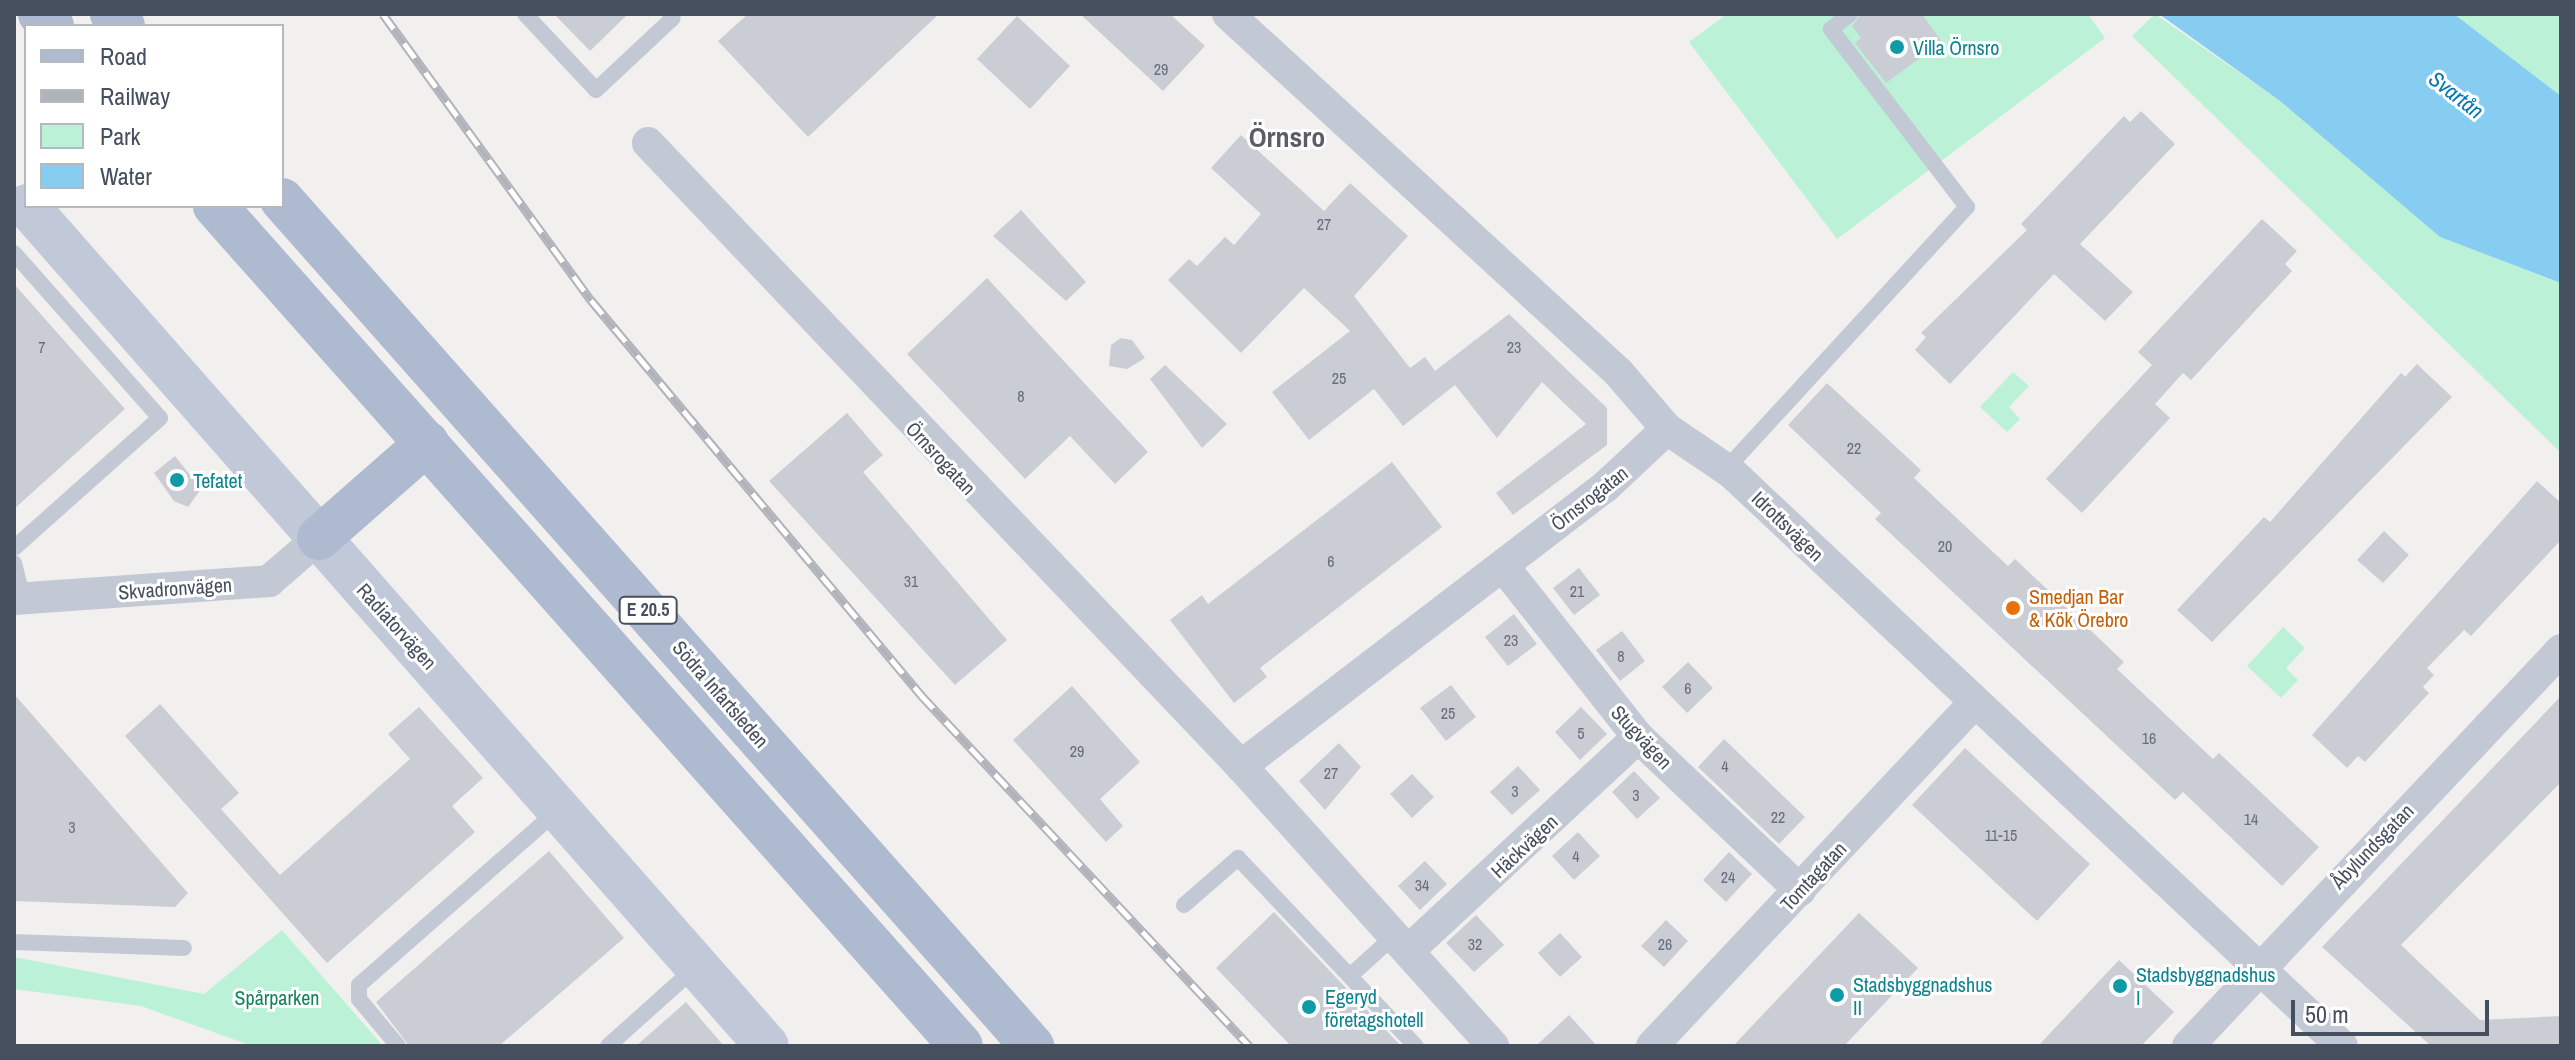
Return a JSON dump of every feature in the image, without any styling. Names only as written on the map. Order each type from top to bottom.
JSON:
[{"type":"main road","name":"Södra Infartsleden","points":[[284,202],[1022,1034]]},
{"type":"main road","name":"E 20.5","points":[[217,208],[961,1046]]},
{"type":"main road","points":[[319,538],[427,443]]},
{"type":"street","name":"Idrottsvägen","points":[[1228,14],[1618,372],[1667,429],[1726,469],[1972,705],[2342,1046]]},
{"type":"street","name":"Örnsrogatan","points":[[648,143],[1241,766],[1401,944]]},
{"type":"street","name":"Radiatorvägen","points":[[30,208],[561,808],[767,1046]]},
{"type":"street","name":"Örnsrogatan","points":[[1241,766],[1503,566],[1667,429]]},
{"type":"street","name":"Skvadronvägen","points":[[18,598],[269,581],[319,538]]},
{"type":"street","name":"Stugvägen","points":[[1503,566],[1638,737],[1800,890]]},
{"type":"street","name":"Åbylundsgatan","points":[[2188,1046],[2259,967],[2561,650]]},
{"type":"street","name":"Tomtagatan","points":[[1652,1046],[1972,705]]},
{"type":"street","name":"Häckvägen","points":[[1401,944],[1638,737]]},
{"type":"street","points":[[1401,944],[1493,1046]]},
{"type":"lane","points":[[525,14],[596,90],[673,18]]},
{"type":"lane","points":[[1726,469],[1967,207],[1831,29],[1850,14]]},
{"type":"lane","points":[[14,253],[160,418],[14,548]]},
{"type":"lane","points":[[14,563],[18,598]]},
{"type":"lane","points":[[398,1046],[359,999],[359,985],[561,808]]},
{"type":"lane","points":[[1184,905],[1238,858],[1416,1046]]},
{"type":"lane","points":[[14,942],[184,948]]},
{"type":"lane","points":[[1350,976],[1401,944]]},
{"type":"lane","points":[[608,1046],[697,966]]},
{"type":"green space","points":[[1727,14],[2088,14],[2105,38],[1837,239],[1689,42]]},
{"type":"green space","points":[[2155,14],[2280,101],[2440,237],[2561,283],[2561,453],[2132,36]]},
{"type":"green space","points":[[2454,14],[2561,14],[2561,96]]},
{"type":"green space","points":[[2013,372],[2029,386],[2009,407],[2020,419],[2007,432],[1980,407]]},
{"type":"green space","points":[[2283,627],[2305,648],[2286,668],[2298,680],[2281,698],[2247,666]]},
{"type":"green space","name":"Spårparken","points":[[282,930],[383,1046],[252,1046],[141,1006],[14,989],[14,957],[204,994]]},
{"type":"water","name":"Svartån","points":[[2159,14],[2454,14],[2561,96],[2561,283],[2440,237],[2280,101]]},
{"type":"building","points":[[554,14],[628,14],[590,51]]},
{"type":"building","points":[[748,14],[939,14],[808,137],[718,41]]},
{"type":"building","points":[[1080,14],[1170,14],[1205,46],[1163,91]]},
{"type":"building","name":"Villa Örnsro","points":[[1861,14],[1922,14],[1942,42],[1886,83],[1855,43],[1861,38],[1852,26]]},
{"type":"building","points":[[1017,16],[1070,66],[1030,109],[977,59]]},
{"type":"building","points":[[2141,111],[2175,144],[2080,244],[2133,292],[2105,321],[2054,274],[1950,384],[1915,350],[1926,337],[1921,333],[2027,230],[2021,224],[2124,116],[2130,122]]},
{"type":"building","points":[[1241,135],[1324,211],[1350,183],[1408,236],[1354,296],[1410,368],[1425,357],[1435,371],[1509,314],[1607,408],[1607,445],[1513,515],[1496,493],[1586,424],[1542,382],[1497,438],[1455,385],[1403,426],[1374,389],[1309,440],[1272,392],[1350,331],[1304,288],[1241,353],[1168,280],[1189,259],[1197,266],[1225,237],[1234,245],[1261,214],[1211,168]]},
{"type":"building","points":[[1021,210],[1086,282],[1066,301],[993,236]]},
{"type":"building","points":[[2262,219],[2297,251],[2285,264],[2292,271],[2191,380],[2183,373],[2155,404],[2170,418],[2082,513],[2046,479],[2152,365],[2138,352]]},
{"type":"building","points":[[987,278],[1148,452],[1115,484],[1070,436],[1025,479],[907,354]]},
{"type":"building","points":[[14,284],[125,409],[14,509]]},
{"type":"building","points":[[1121,338],[1132,340],[1145,358],[1127,369],[1109,366],[1111,345]]},
{"type":"building","points":[[2417,364],[2452,397],[2212,642],[2177,610],[2264,517],[2270,522],[2401,373],[2405,377]]},
{"type":"building","points":[[1165,365],[1227,424],[1202,448],[1150,379]]},
{"type":"building","points":[[1827,383],[1921,470],[1914,478],[2008,566],[2015,559],[2124,662],[2117,669],[2213,759],[2219,753],[2319,847],[2282,886],[2183,792],[2175,800],[1875,519],[1881,513],[1788,425]]},
{"type":"building","points":[[847,413],[883,455],[863,472],[1007,640],[955,685],[769,481]]},
{"type":"building","name":"Tefatet","points":[[175,456],[201,489],[188,507],[174,501],[154,473]]},
{"type":"building","points":[[1392,462],[1442,527],[1260,668],[1267,677],[1234,703],[1170,620],[1202,595],[1208,604]]},
{"type":"building","points":[[2537,481],[2561,503],[2561,540],[2471,636],[2464,630],[2427,668],[2434,675],[2423,687],[2429,693],[2365,762],[2358,756],[2347,768],[2312,735]]},
{"type":"building","points":[[2384,531],[2409,555],[2383,583],[2357,560]]},
{"type":"building","points":[[1579,568],[1600,595],[1574,615],[1553,588]]},
{"type":"building","points":[[1514,614],[1537,644],[1508,666],[1485,637]]},
{"type":"building","points":[[1622,631],[1645,661],[1620,681],[1596,650]]},
{"type":"building","points":[[1688,662],[1713,688],[1687,713],[1662,687]]},
{"type":"building","points":[[1451,685],[1476,717],[1446,741],[1420,708]]},
{"type":"building","points":[[1072,686],[1140,762],[1100,799],[1123,826],[1106,842],[1013,740]]},
{"type":"building","points":[[14,694],[188,893],[175,907],[14,901]]},
{"type":"building","points":[[2561,696],[2561,782],[2401,945],[2480,1020],[2561,1016],[2561,1046],[2431,1046],[2322,947]]},
{"type":"building","points":[[160,704],[239,793],[221,809],[280,875],[410,759],[388,734],[419,707],[483,778],[452,806],[475,832],[327,963],[125,736]]},
{"type":"building","points":[[1581,707],[1607,734],[1580,760],[1555,732]]},
{"type":"building","points":[[1724,739],[1805,817],[1779,844],[1698,767]]},
{"type":"building","points":[[1339,743],[1361,767],[1325,810],[1299,781]]},
{"type":"building","points":[[1965,748],[2090,864],[2037,921],[1912,805]]},
{"type":"building","points":[[1518,766],[1540,790],[1512,815],[1490,792]]},
{"type":"building","points":[[1634,771],[1660,798],[1637,819],[1612,792]]},
{"type":"building","points":[[1412,774],[1434,797],[1412,818],[1390,794]]},
{"type":"building","points":[[1578,832],[1600,856],[1574,880],[1552,856]]},
{"type":"building","points":[[549,851],[624,938],[499,1046],[409,1046],[376,1002]]},
{"type":"building","points":[[1729,852],[1752,874],[1726,902],[1703,880]]},
{"type":"building","points":[[1425,861],[1447,884],[1420,910],[1398,886]]},
{"type":"building","name":"Egeryd företagshotell","points":[[1274,912],[1401,1046],[1291,1046],[1216,968]]},
{"type":"building","name":"Stadsbyggnadshus II","points":[[1859,913],[1918,968],[1844,1046],[1733,1046]]},
{"type":"building","points":[[1476,915],[1504,945],[1474,972],[1446,943]]},
{"type":"building","points":[[1666,920],[1688,941],[1664,967],[1641,946]]},
{"type":"building","points":[[1560,933],[1582,957],[1560,977],[1538,953]]},
{"type":"building","name":"Stadsbyggnadshus I","points":[[2119,960],[2174,1012],[2141,1046],[2038,1046]]},
{"type":"building","points":[[686,1002],[724,1046],[636,1046]]},
{"type":"building","points":[[1569,1015],[1597,1046],[1536,1046]]},
{"type":"railway","points":[[383,14],[591,300],[921,695],[1250,1046]]},
{"type":"place","name":"Villa Örnsro","points":[[1897,47]]},
{"type":"place","name":"Tefatet","points":[[177,480]]},
{"type":"place","name":"Smedjan Bar & Kök Örebro","points":[[2013,608]]},
{"type":"place","name":"Stadsbyggnadshus I","points":[[2120,986]]},
{"type":"place","name":"Stadsbyggnadshus II","points":[[1837,995]]},
{"type":"place","name":"Egeryd företagshotell","points":[[1309,1007]]},
{"type":"district","name":"Örnsro","points":[[1287,137]]}]
